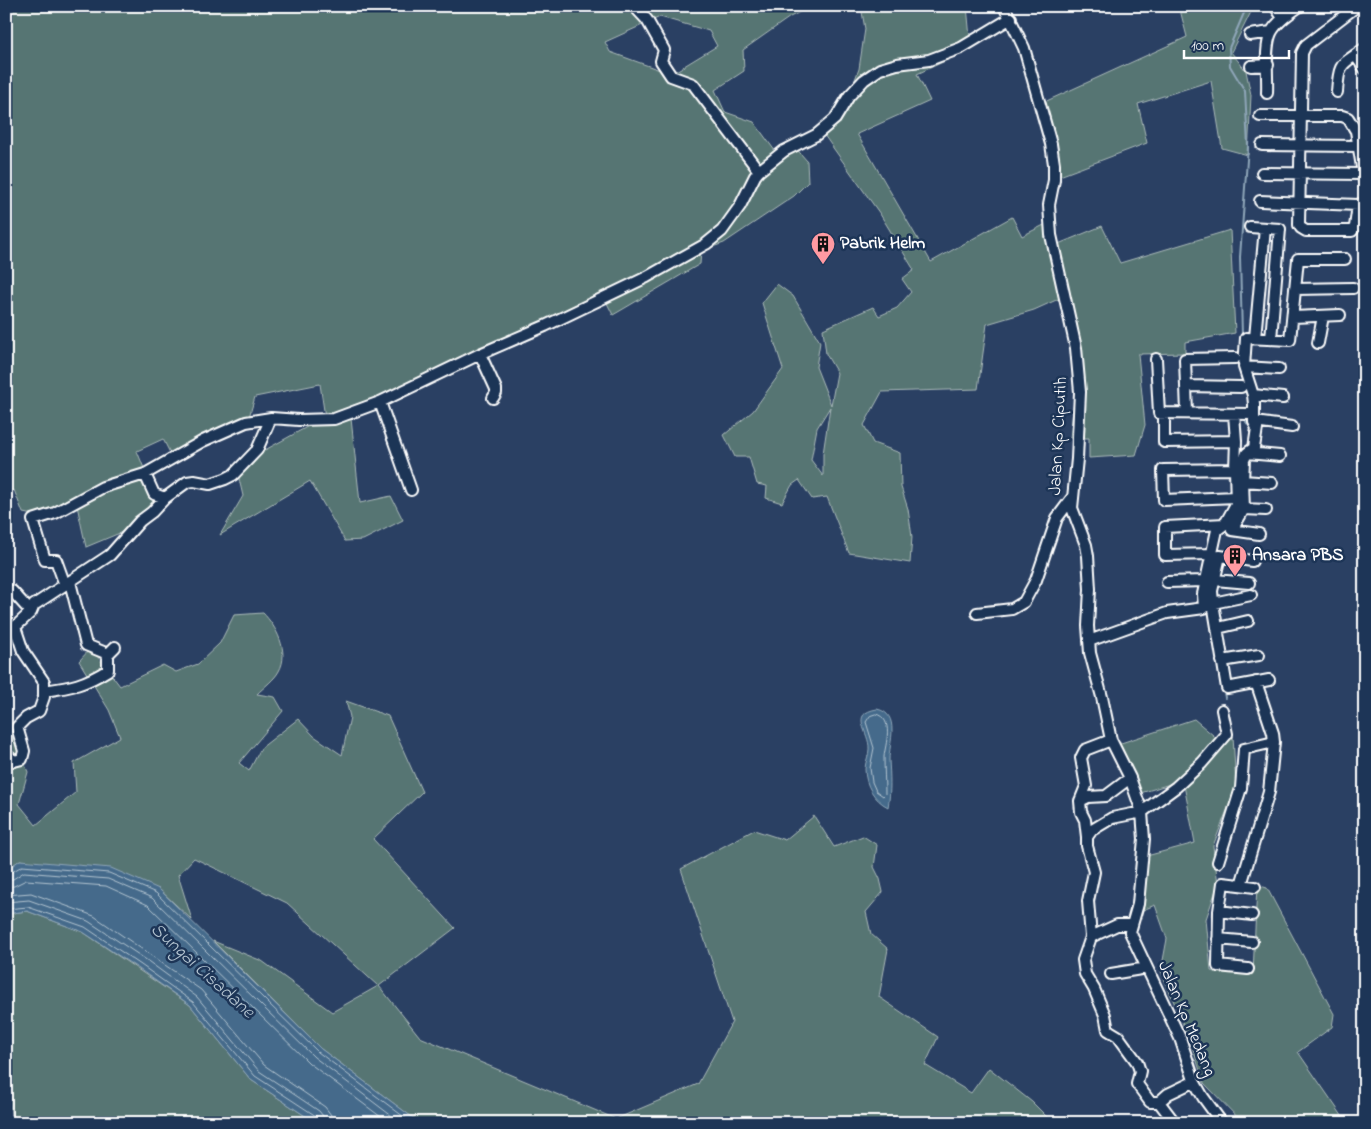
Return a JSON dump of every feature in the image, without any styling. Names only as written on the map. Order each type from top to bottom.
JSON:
[{"type":"street","points":[[634,6],[647,20],[664,50],[661,61],[671,76],[693,84],[759,171]]},
{"type":"street","name":"Jalan Kp Ciputih","points":[[1004,6],[1024,48],[1051,144],[1054,164],[1054,180],[1049,205],[1051,235],[1076,348],[1080,392],[1077,459],[1072,508],[1086,545],[1088,556],[1090,653],[1111,740],[1130,778],[1142,812],[1144,839],[1138,904],[1137,912],[1131,925]]},
{"type":"street","points":[[1275,6],[1283,18]]},
{"type":"street","points":[[1268,93],[1268,42],[1271,32],[1283,18],[1300,6]]},
{"type":"street","points":[[1260,201],[1299,203],[1361,204],[1355,227],[1352,231],[1314,231],[1301,228],[1299,225],[1299,203],[1302,58],[1306,45],[1355,7]]},
{"type":"street","points":[[44,691],[73,687],[91,681],[108,670],[111,651],[86,644],[67,584],[56,560],[45,560],[33,520],[55,513],[102,487],[145,474],[203,441],[246,422],[271,418],[299,420],[334,419],[380,402],[647,277],[706,244],[722,230],[740,206],[754,176],[784,151],[816,135],[835,119],[849,96],[864,80],[880,69],[897,64],[929,60],[961,48],[1011,18]]},
{"type":"street","points":[[1250,35],[1271,32]]},
{"type":"street","points":[[1337,92],[1338,71],[1342,64],[1365,48]]},
{"type":"street","points":[[1355,55],[1365,69]]},
{"type":"street","points":[[1251,66],[1268,65]]},
{"type":"street","points":[[1260,116],[1342,116],[1348,118],[1356,131],[1364,180],[1300,174],[1262,173]]},
{"type":"street","points":[[1262,144],[1359,146]]},
{"type":"street","points":[[1250,227],[1280,230],[1271,338]]},
{"type":"street","points":[[1255,338],[1264,228]]},
{"type":"street","points":[[1269,680],[1227,688],[1218,628],[1202,594],[1210,580],[1216,555],[1217,530],[1228,527],[1244,509],[1242,481],[1244,460],[1247,453],[1254,448],[1257,428],[1251,417],[1254,404],[1253,395],[1244,367],[1246,338],[1290,340],[1298,259],[1345,258]]},
{"type":"street","points":[[1295,290],[1353,288]]},
{"type":"street","points":[[1293,317],[1340,315]]},
{"type":"street","points":[[1318,343],[1323,316]]},
{"type":"street","points":[[480,354],[496,389],[493,398]]},
{"type":"street","points":[[1187,414],[1184,359],[1235,358]]},
{"type":"street","points":[[1156,359],[1159,413],[1234,414],[1292,427]]},
{"type":"street","points":[[1244,367],[1279,369]]},
{"type":"street","points":[[1186,386],[1241,387]]},
{"type":"street","points":[[1253,395],[1283,398]]},
{"type":"street","points":[[380,402],[411,490]]},
{"type":"street","points":[[1164,413],[1164,442],[1236,441]]},
{"type":"street","points":[[1228,527],[1236,504],[1234,414]]},
{"type":"street","points":[[6,754],[14,762],[22,759],[24,751],[17,727],[26,718],[38,711],[44,697],[44,682],[10,626],[30,612],[34,605],[110,555],[140,521],[152,512],[164,498],[187,482],[194,481],[210,484],[233,475],[257,450],[271,418]]},
{"type":"street","points":[[1247,453],[1280,456]]},
{"type":"street","points":[[1235,469],[1163,470],[1164,500],[1236,498]]},
{"type":"street","points":[[145,474],[154,494],[164,498]]},
{"type":"street","points":[[1242,481],[1272,483]]},
{"type":"street","points":[[977,613],[1012,609],[1024,602],[1036,580],[1056,518],[1072,498]]},
{"type":"street","points":[[1244,509],[1266,510]]},
{"type":"street","points":[[1252,561],[1216,555],[1166,555],[1165,527],[1228,527],[1259,534]]},
{"type":"street","points":[[1167,582],[1210,580],[1249,583]]},
{"type":"street","points":[[6,593],[12,591],[30,612]]},
{"type":"street","points":[[1089,641],[1167,613],[1209,606],[1251,595]]},
{"type":"street","points":[[1218,628],[1248,621]]},
{"type":"street","points":[[1222,661],[1259,655]]},
{"type":"street","points":[[1241,885],[1268,792],[1274,742],[1273,733],[1256,682]]},
{"type":"street","points":[[1087,836],[1092,830],[1112,818],[1142,812],[1176,787],[1202,763],[1226,734],[1226,724],[1222,710]]},
{"type":"street","points":[[1111,740],[1085,750],[1081,758],[1086,786],[1080,801],[1080,812],[1085,820],[1087,846],[1094,872],[1088,901],[1091,937],[1083,960],[1085,974],[1094,989],[1105,1015],[1108,1030],[1118,1036],[1138,1062],[1140,1071],[1137,1084],[1150,1102],[1159,1102],[1168,1094],[1191,1083],[1195,1083]]},
{"type":"street","points":[[1218,862],[1241,788],[1244,749],[1274,742]]},
{"type":"street","points":[[1080,801],[1088,797],[1106,796],[1130,778]]},
{"type":"street","points":[[1248,970],[1218,966],[1219,911],[1223,883],[1255,886]]},
{"type":"street","points":[[1219,911],[1252,915]]},
{"type":"street","points":[[1091,937],[1118,925],[1131,925]]},
{"type":"street","name":"Jalan Kp Medang","points":[[1131,925],[1131,936],[1180,1038],[1195,1083],[1222,1123]]},
{"type":"street","points":[[1218,939],[1252,942]]},
{"type":"street","points":[[1111,974],[1147,968]]},
{"type":"street","points":[[1159,1102],[1175,1123]]},
{"type":"shaded area","points":[[6,1059],[12,1123],[6,1123]]},
{"type":"green space","points":[[6,6],[812,6],[790,17],[743,50],[744,71],[715,90],[725,112],[754,122],[778,155],[794,146],[807,161],[808,182],[794,196],[724,243],[701,251],[700,264],[613,315],[605,299],[548,321],[350,409],[360,503],[391,496],[403,520],[363,540],[345,541],[310,481],[220,535],[243,496],[236,466],[325,417],[320,384],[255,397],[249,417],[171,455],[163,439],[137,451],[160,508],[127,530],[86,547],[76,501],[38,516],[23,513],[14,490],[6,492]],"holes":[[[660,17],[709,31],[717,46],[671,74],[610,52],[605,42]]]},
{"type":"green space","points":[[861,6],[967,6],[971,49],[917,74],[930,101],[857,134],[931,262],[1012,217],[1022,236],[1046,224],[1051,247],[1102,226],[1120,263],[1230,230],[1235,333],[1185,342],[1185,353],[1138,354],[1145,425],[1136,455],[1089,458],[1089,438],[1070,438],[1078,362],[1063,297],[1034,310],[987,324],[978,389],[882,392],[864,425],[873,443],[900,453],[901,487],[908,509],[912,537],[910,563],[849,553],[827,497],[812,499],[799,480],[792,485],[782,503],[766,498],[767,486],[757,484],[749,457],[735,457],[724,435],[753,411],[783,369],[762,303],[777,284],[793,296],[820,342],[816,367],[831,405],[837,373],[826,354],[823,329],[873,307],[879,316],[897,308],[911,292],[902,279],[914,270],[880,214],[824,135],[841,116],[859,69],[865,29]],"holes":[[[830,407],[823,454],[823,476],[811,460],[817,428]]]},
{"type":"green space","points":[[1179,6],[1254,6],[1231,52],[1246,71],[1251,95],[1248,155],[1222,148],[1211,81],[1138,104],[1147,143],[1057,177],[1039,122],[1040,104],[1187,37]]},
{"type":"green space","points":[[263,613],[277,632],[283,656],[282,664],[277,674],[257,694],[275,697],[283,711],[239,763],[249,771],[261,748],[298,719],[314,736],[342,755],[350,717],[346,701],[388,716],[422,792],[373,839],[455,928],[379,986],[420,1037],[616,1119],[698,1084],[732,1022],[681,869],[754,830],[785,840],[814,816],[834,847],[863,836],[877,845],[874,867],[880,879],[883,892],[866,912],[871,934],[888,949],[879,997],[938,1037],[925,1065],[971,1093],[989,1068],[1032,1102],[1053,1123],[420,1123],[321,1049],[213,941],[262,961],[332,1012],[378,986],[287,903],[194,858],[178,875],[192,920],[159,889],[20,860],[6,870],[6,721],[28,772],[19,804],[36,825],[76,792],[74,763],[120,737],[109,710],[79,661],[91,648],[120,686],[163,665],[176,672],[198,664],[220,643],[234,615]]},
{"type":"green space","points":[[1194,719],[1220,741],[1233,736],[1236,787],[1213,846],[1218,884],[1206,919],[1211,971],[1253,974],[1257,885],[1267,888],[1334,1014],[1332,1027],[1298,1052],[1347,1123],[1243,1123],[1204,1083],[1192,1046],[1161,971],[1167,939],[1155,905],[1136,913],[1139,858],[1195,843],[1183,780],[1134,795],[1118,744]]},
{"type":"green space","points":[[27,911],[83,932],[190,1005],[251,1080],[316,1123],[12,1123],[6,1059],[6,914]]},
{"type":"water","points":[[877,709],[889,717],[892,730],[888,807],[878,800],[871,791],[865,775],[869,749],[862,719],[868,711]]},
{"type":"water","name":"Sungai Cisadane","points":[[20,860],[111,868],[159,889],[321,1049],[420,1123],[316,1123],[251,1080],[190,1005],[139,969],[83,932],[27,911],[6,914],[6,870]]},
{"type":"waterway","points":[[1242,335],[1240,257],[1248,146],[1245,91],[1230,66],[1229,48],[1247,6]]},
{"type":"waterway","points":[[1241,343],[1239,365],[1243,377]]},
{"type":"waterway","points":[[1247,418],[1246,422],[1253,431]]},
{"type":"waterway","points":[[1240,456],[1242,451],[1248,446]]},
{"type":"waterway","points":[[1218,549],[1222,532]]},
{"type":"waterway","points":[[1209,610],[1212,630]]},
{"type":"waterway","points":[[1224,691],[1225,698]]},
{"type":"place","name":"Pabrik Helm","points":[[823,265]]},
{"type":"place","name":"Ansara PBS","points":[[1235,577]]}]
